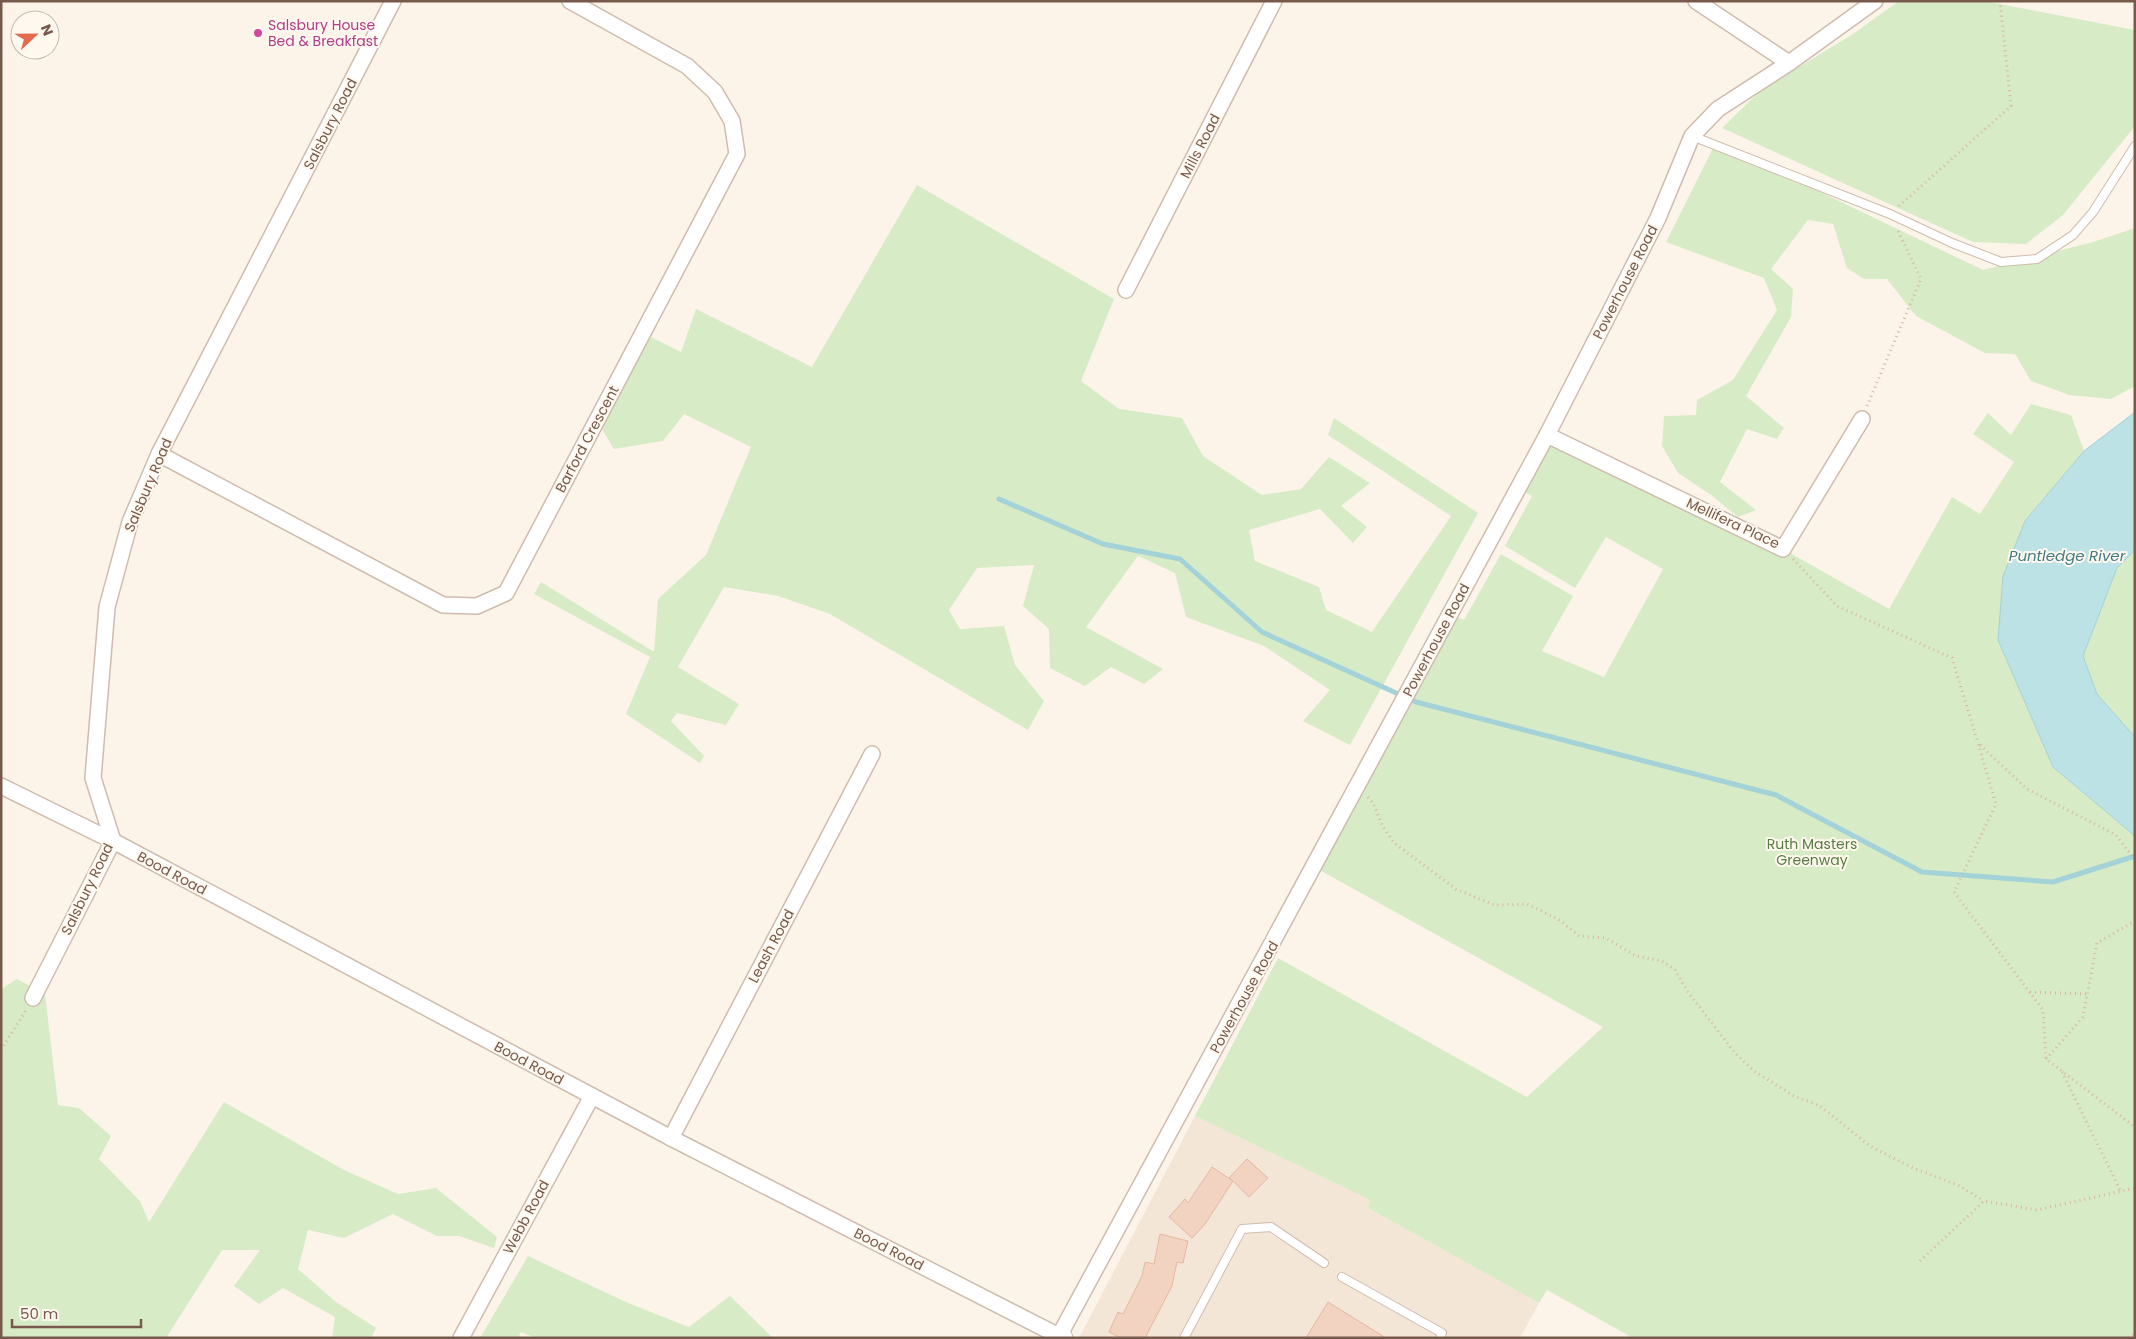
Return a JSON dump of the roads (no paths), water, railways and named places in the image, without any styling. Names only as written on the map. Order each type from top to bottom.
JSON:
[{"type":"street","name":"Salsbury Road","points":[[33,998],[113,841],[94,778],[107,607],[130,522],[159,454],[393,1]]},
{"type":"street","name":"Barford Crescent","points":[[159,454],[443,605],[477,606],[506,593],[736,154],[732,121],[715,92],[688,66],[570,1]]},
{"type":"street","name":"Mills Road","points":[[1126,290],[1274,1]]},
{"type":"street","points":[[1696,1],[1790,63]]},
{"type":"street","name":"Powerhouse Road","points":[[1060,1337],[1547,435],[1658,218],[1692,136],[1718,109],[1790,63],[1875,1]]},
{"type":"street","name":"Mellifera Place","points":[[1547,435],[1783,549],[1862,418]]},
{"type":"street","name":"Leash Road","points":[[671,1138],[872,754]]},
{"type":"street","name":"Bood Road","points":[[1,786],[113,841],[671,1138],[1060,1337]]},
{"type":"street","name":"Webb Road","points":[[461,1338],[592,1096]]},
{"type":"lane","points":[[1692,136],[1890,214],[1952,243],[2001,262],[2037,259],[2073,235],[2093,212],[2135,146]]},
{"type":"lane","points":[[1184,1338],[1242,1229],[1271,1227],[1324,1262]]},
{"type":"lane","points":[[1342,1276],[1442,1333],[1440,1338]]},
{"type":"water","name":"Puntledge River","points":[[2135,412],[2135,550],[2117,568],[2083,656],[2097,694],[2135,737],[2135,836],[2053,767],[1998,640],[2003,576],[2025,521],[2084,451]]},
{"type":"waterway","points":[[999,499],[1103,544],[1180,559],[1262,632],[1416,702],[1776,795],[1922,872],[2053,882],[2135,856]]},
{"type":"place","name":"Salsbury House Bed & Breakfast","points":[[258,33]]},
{"type":"park label","name":"Ruth Masters Greenway","points":[[1812,852]]}]
